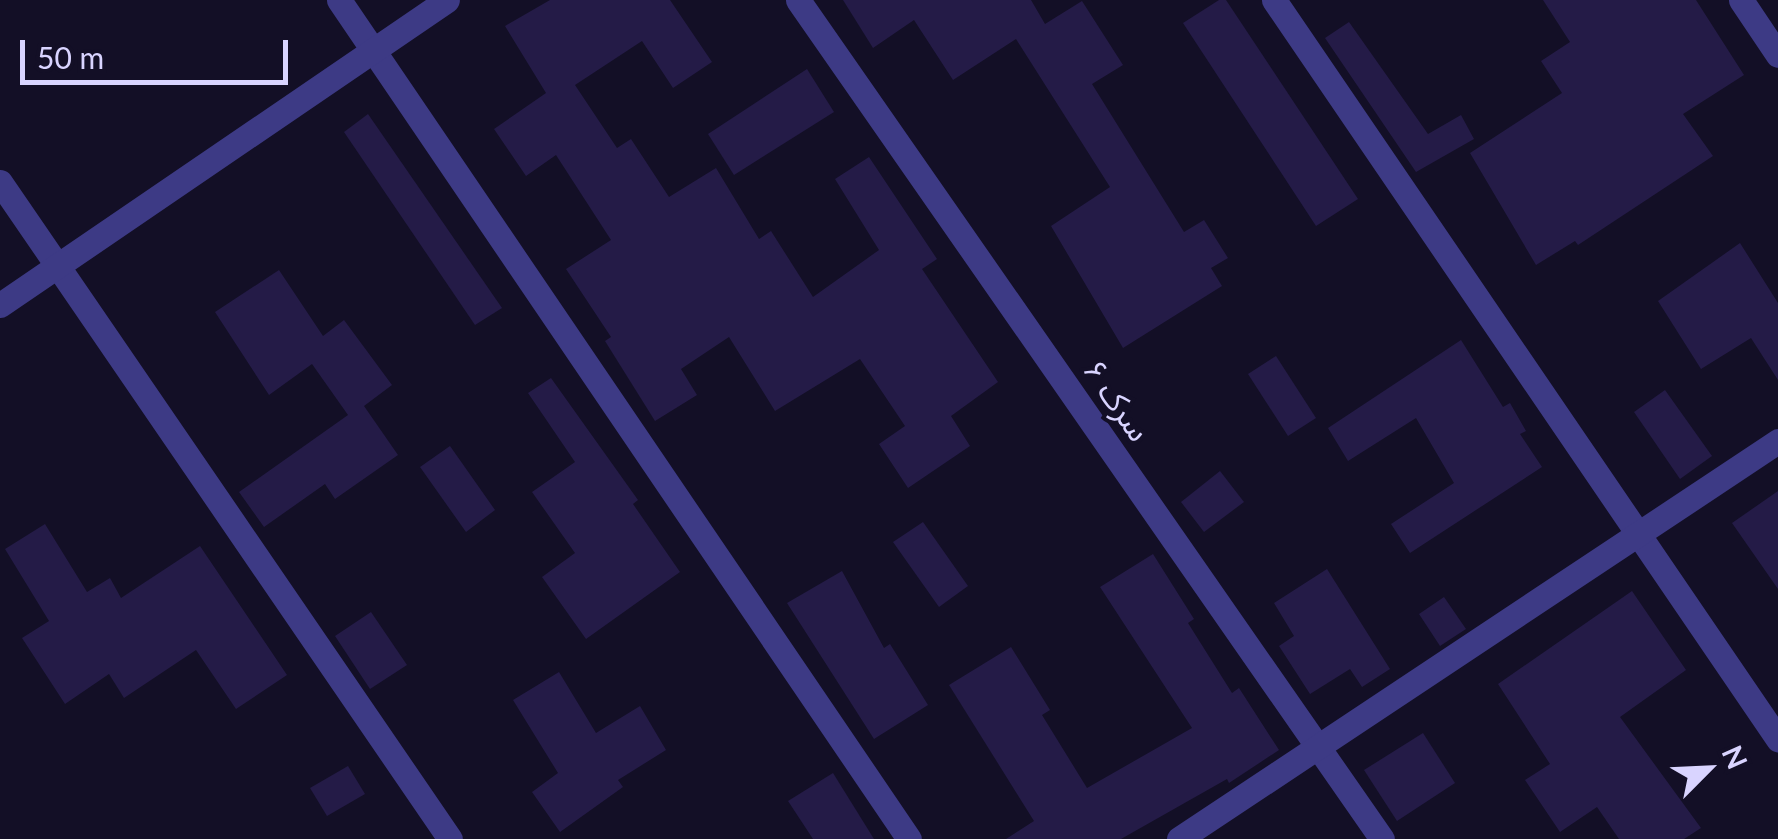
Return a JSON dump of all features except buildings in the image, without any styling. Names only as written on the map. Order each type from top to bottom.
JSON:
[{"type":"street","points":[[339,0],[909,839]]},
{"type":"street","points":[[0,305],[447,0]]},
{"type":"street","name":"سرک ۶","points":[[798,0],[1382,839]]},
{"type":"street","points":[[1274,0],[1778,739]]},
{"type":"street","points":[[1741,0],[1778,55]]},
{"type":"street","points":[[0,182],[450,839]]},
{"type":"street","points":[[1179,839],[1778,441]]}]
